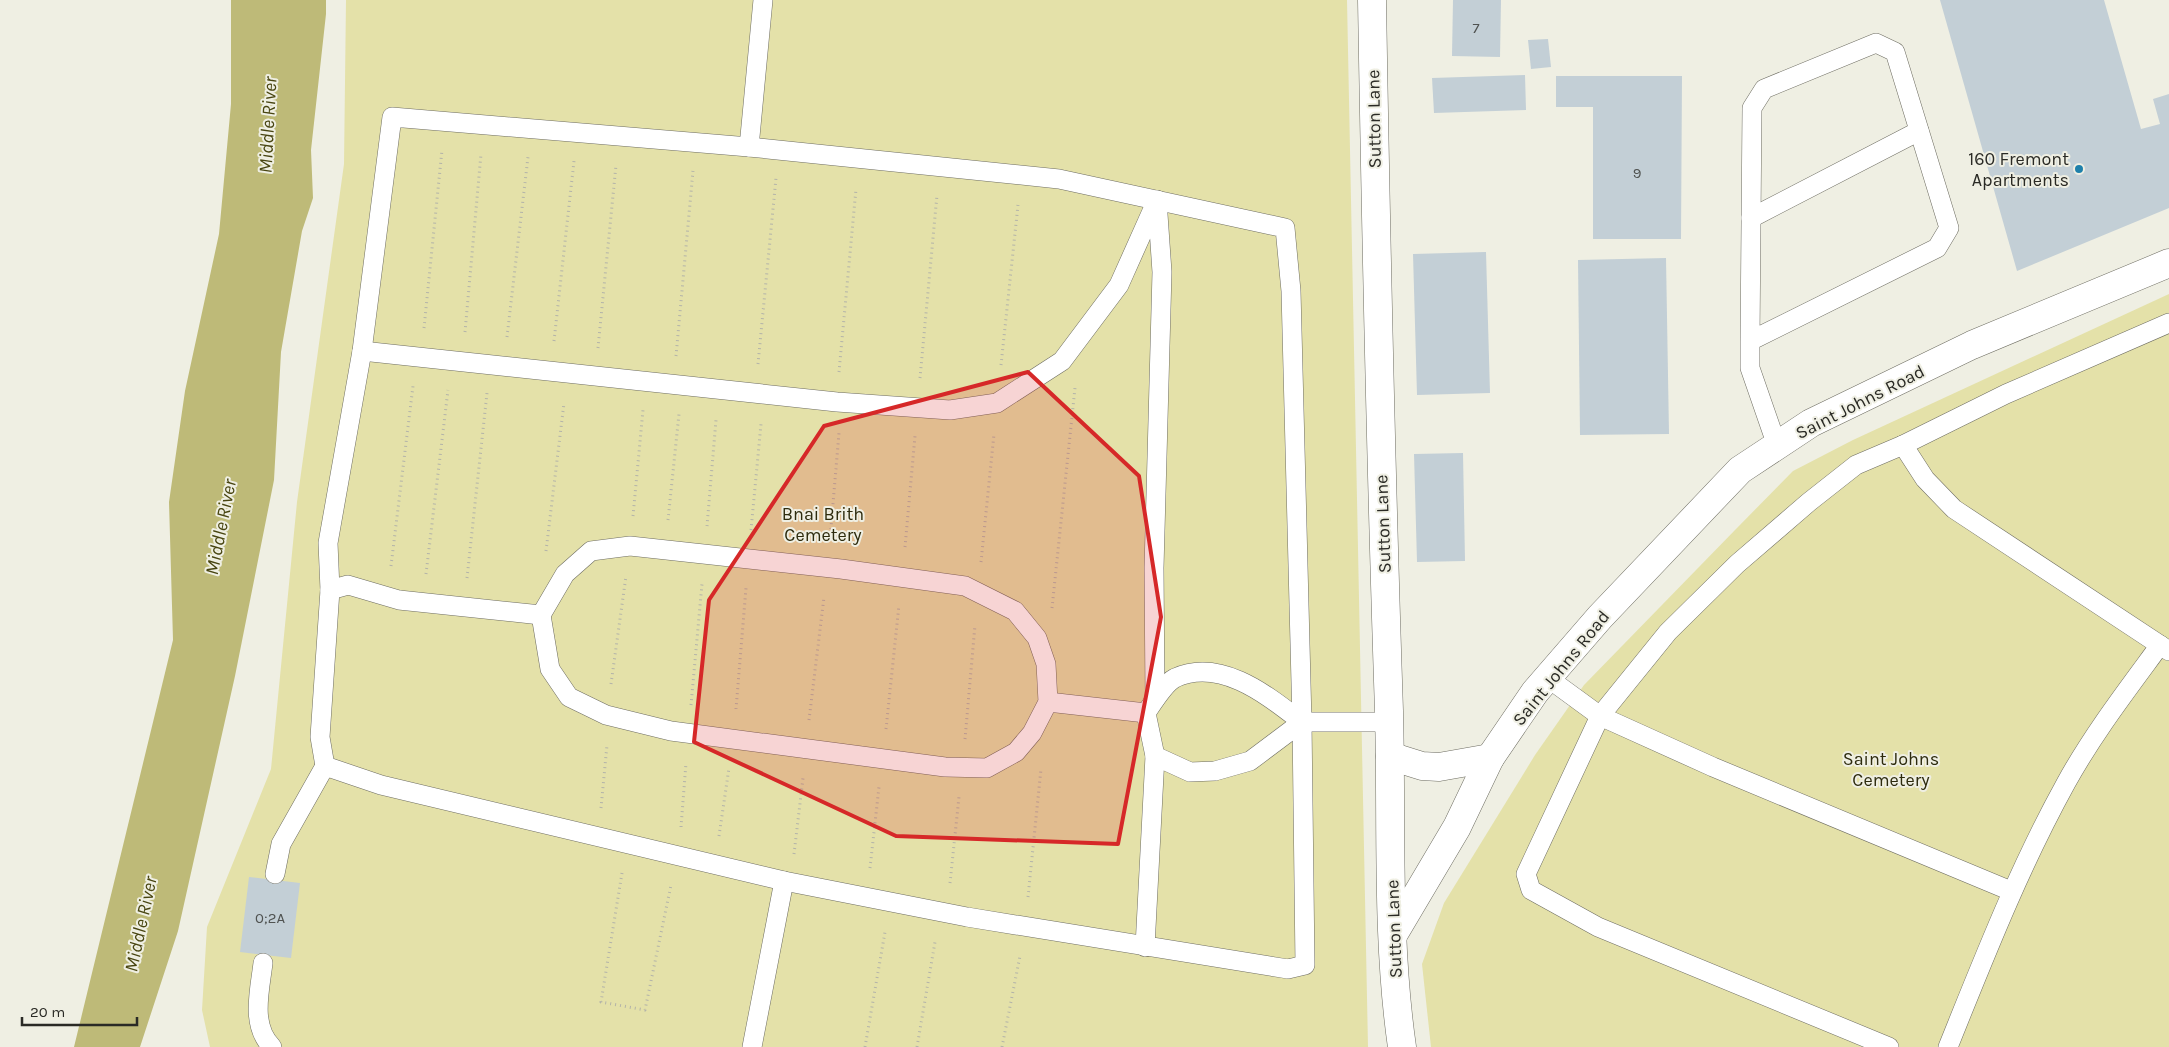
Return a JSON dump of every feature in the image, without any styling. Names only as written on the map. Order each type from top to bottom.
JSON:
[{"type":"street","name":"Sutton Lane","points":[[1372,0],[1378,382],[1390,756],[1393,935],[1396,1010],[1402,1047]]},
{"type":"street","name":"Saint Johns Road","points":[[1393,935],[1457,827],[1490,758],[1536,692],[1600,617],[1740,470],[1811,423],[1972,344],[2169,263]]},
{"type":"street","points":[[1390,756],[1422,766],[1439,767],[1490,758]]},
{"type":"lane","points":[[749,147],[763,0]]},
{"type":"lane","points":[[1750,341],[1937,248],[1949,228],[1895,52],[1876,43],[1764,89],[1752,108],[1750,341],[1750,368],[1777,446]]},
{"type":"lane","points":[[275,874],[281,844],[325,766],[320,736],[330,590],[328,543],[362,351],[392,117],[749,147],[1059,179],[1285,228],[1291,291],[1302,722],[1305,965],[1288,969],[1145,947],[1025,927],[784,881],[381,784],[325,766]]},
{"type":"lane","points":[[1751,218],[1919,131]]},
{"type":"lane","points":[[362,351],[837,402],[950,410],[998,404],[1062,361],[1119,285],[1157,200]]},
{"type":"lane","points":[[1145,947],[1155,756],[1150,706],[1162,272],[1157,200]]},
{"type":"lane","points":[[1889,1047],[1598,927],[1531,890],[1526,874],[1600,716],[1668,632],[1737,564],[1808,502],[1856,465],[1903,445],[2006,394],[2169,324]]},
{"type":"lane","points":[[1903,445],[1925,479],[1954,508],[2165,648],[2112,710],[2066,783],[2011,891],[1948,1047]]},
{"type":"lane","points":[[630,546],[665,549],[964,586],[1015,611],[1037,638],[1046,664],[1048,702],[1032,733],[1016,752],[987,768],[962,768],[671,731],[606,715],[569,696],[550,668],[541,615],[565,574],[592,550],[630,546]]},
{"type":"lane","points":[[330,590],[348,585],[400,600],[541,615]]},
{"type":"lane","points":[[1150,706],[1174,678],[1194,674],[1216,673],[1241,680],[1269,697],[1302,722]]},
{"type":"lane","points":[[1548,678],[1600,716],[1713,767],[2011,891]]},
{"type":"lane","points":[[1048,702],[1150,706]]},
{"type":"lane","points":[[1155,756],[1190,772],[1215,771],[1250,761],[1302,722],[1389,722]]},
{"type":"lane","points":[[752,1047],[784,881]]},
{"type":"lane","points":[[263,963],[257,1014],[266,1041],[272,1047]]},
{"type":"path","points":[[565,574],[545,558],[577,133]]},
{"type":"path","points":[[595,376],[619,137]]},
{"type":"path","points":[[665,549],[682,385],[676,362],[696,143]]},
{"type":"path","points":[[715,864],[733,739],[764,394],[758,367],[778,150]]},
{"type":"path","points":[[828,568],[839,431],[837,402],[859,158]]},
{"type":"path","points":[[866,897],[902,578],[940,167]]},
{"type":"path","points":[[917,1047],[943,912],[962,768],[1021,175]]},
{"type":"path","points":[[1046,664],[1081,336]]},
{"type":"path","points":[[598,836],[608,736],[606,715],[630,546],[645,382]]},
{"type":"path","points":[[1002,1047],[1025,927],[1042,760]]},
{"type":"path","points":[[865,1047],[891,902]]},
{"type":"highlighted area","points":[[1028,372],[1139,476],[1161,617],[1118,844],[896,836],[694,742],[709,600],[824,426]]},
{"type":"green space","name":"Bnai Brith Cemetery","points":[[346,0],[1347,0],[1368,1047],[210,1047],[202,1010],[207,927],[271,769],[297,502],[344,164]]},
{"type":"green space","name":"Saint Johns Cemetery","points":[[2169,294],[2169,1047],[1431,1047],[1422,964],[1444,903],[1535,755],[1584,685],[1736,529],[1793,471],[1853,440]]},
{"type":"water","name":"Middle River","points":[[231,0],[326,0],[311,150],[313,198],[302,231],[281,352],[274,480],[235,676],[178,931],[140,1047],[74,1047],[173,640],[169,502],[185,391],[219,234],[231,104]]},
{"type":"building","points":[[1453,0],[1501,0],[1500,57],[1452,56]]},
{"type":"building","name":"160 Fremont Apartments","points":[[1940,0],[2104,0],[2141,129],[2160,124],[2153,99],[2169,94],[2169,208],[2017,271]]},
{"type":"building","points":[[1548,39],[1551,67],[1531,69],[1528,40]]},
{"type":"building","points":[[1525,75],[1526,110],[1434,113],[1432,78]]},
{"type":"building","points":[[1556,76],[1682,76],[1681,239],[1593,239],[1593,107],[1556,107]]},
{"type":"building","points":[[1486,252],[1490,393],[1417,395],[1413,254]]},
{"type":"building","points":[[1666,258],[1669,434],[1580,435],[1578,260]]},
{"type":"building","points":[[1463,453],[1465,561],[1417,562],[1414,454]]},
{"type":"building","points":[[249,877],[300,883],[291,958],[240,952]]},
{"type":"place","name":"160 Fremont Apartments","points":[[2079,169]]}]
